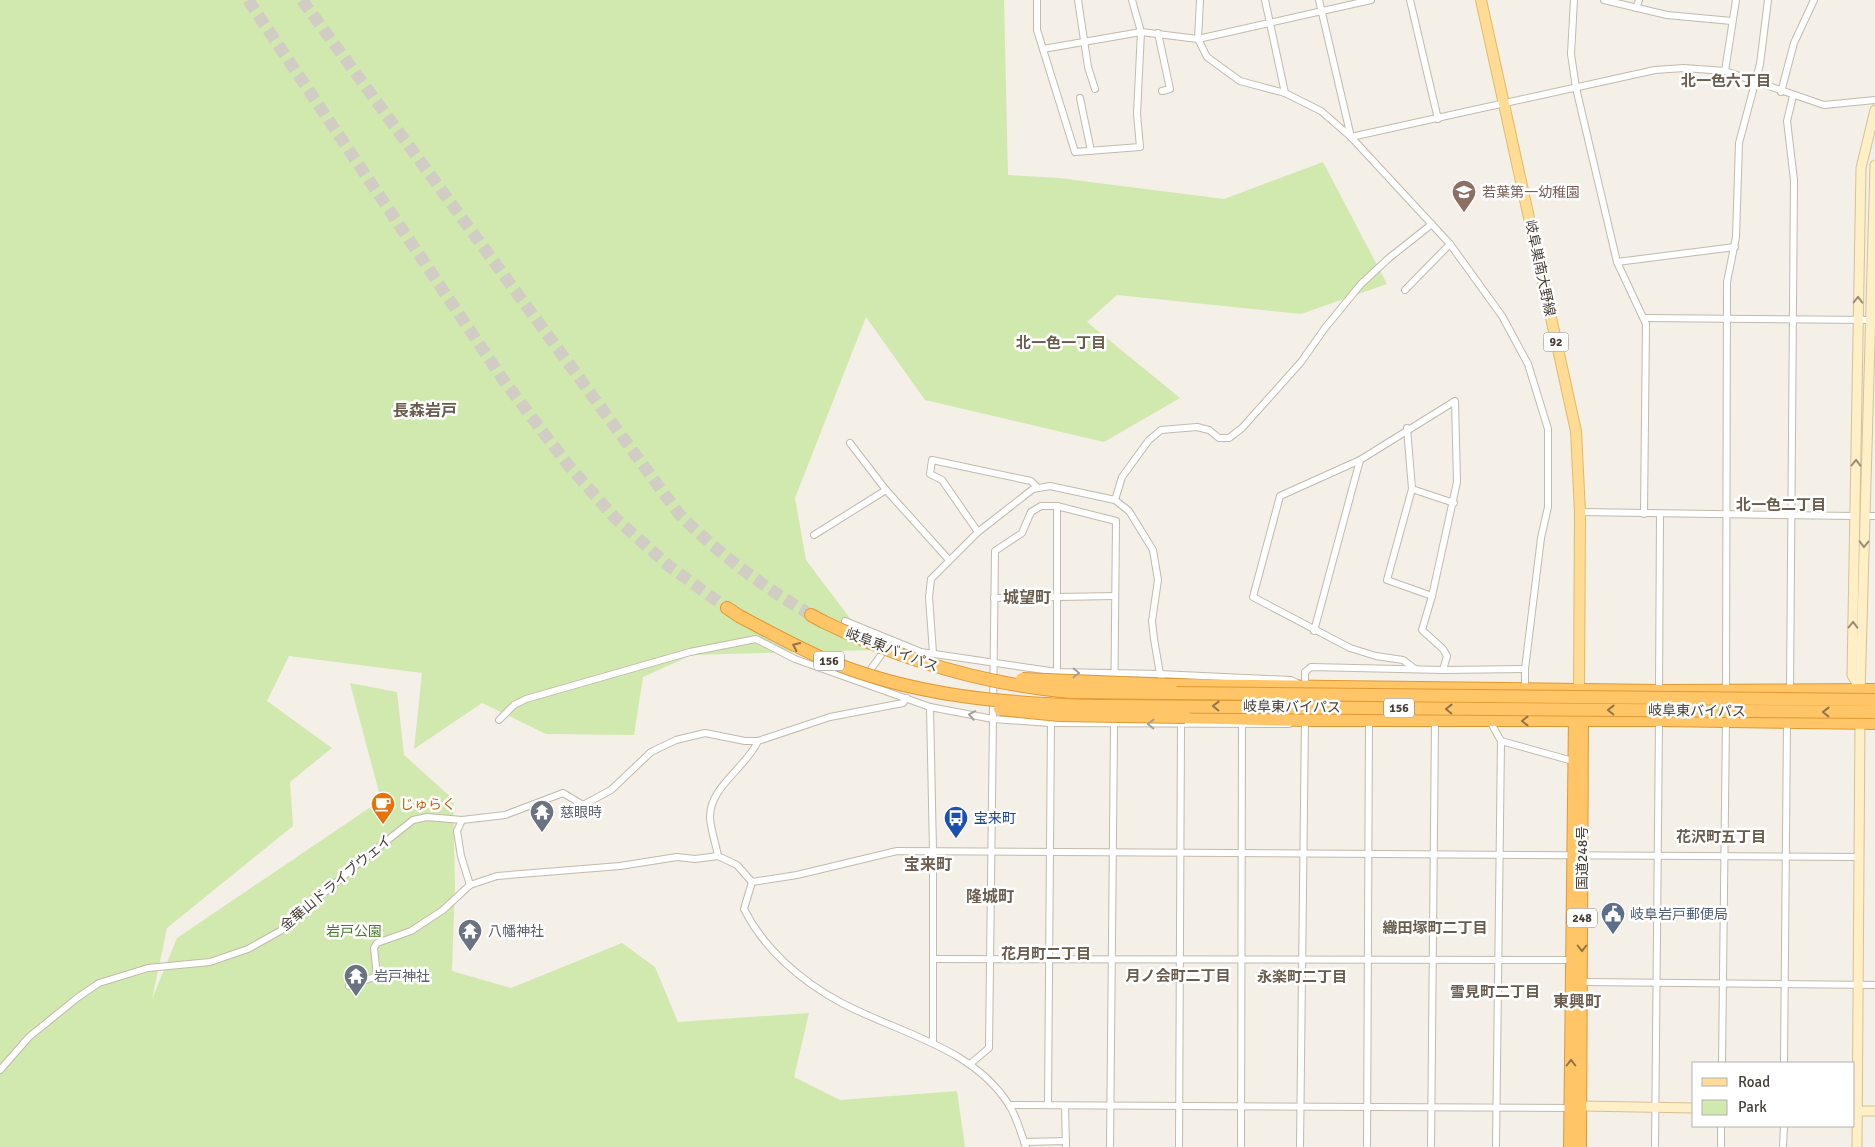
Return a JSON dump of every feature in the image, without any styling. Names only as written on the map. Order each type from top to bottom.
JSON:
[{"type":"highway","name":"岐阜東バイパス","points":[[727,608],[739,616],[826,659],[925,689],[973,698],[1046,705],[1875,712]]},
{"type":"highway","name":"岐阜東バイパス","points":[[816,618],[896,654],[960,674],[1025,687],[1100,694],[1875,700]]},
{"type":"highway","name":"156","points":[[960,674],[975,672],[1024,679],[1171,685],[1659,691],[1875,690]]},
{"type":"highway","name":"156","points":[[925,689],[932,697],[952,702],[1040,714],[1183,721],[1369,720],[1490,722],[1659,720],[1875,723]]},
{"type":"highway","name":"248","points":[[1578,721],[1579,690]]},
{"type":"highway","name":"国道248号","points":[[1570,1147],[1576,1107],[1582,982],[1573,761],[1578,721]]},
{"type":"highway","name":"国道248号","points":[[1578,721],[1577,856],[1572,960],[1576,1107],[1580,1147]]},
{"type":"main road","name":"岐阜巣南大野線","points":[[1481,0],[1576,431],[1580,512],[1579,690]]},
{"type":"street","points":[[1037,0],[1037,30],[1075,152],[1140,147],[1137,114],[1142,32],[1132,0]]},
{"type":"street","points":[[1078,0],[1084,42],[1095,89]]},
{"type":"street","points":[[1200,0],[1198,38],[1207,57],[1240,81],[1285,93],[1321,111],[1351,136],[1450,244],[1502,316],[1528,364],[1548,429],[1548,507],[1541,538],[1525,689]]},
{"type":"street","points":[[1266,0],[1285,93]]},
{"type":"street","points":[[1319,0],[1351,136]]},
{"type":"street","points":[[1043,49],[1142,32],[1198,38],[1371,0]]},
{"type":"street","points":[[1410,0],[1438,119]]},
{"type":"street","points":[[1574,0],[1571,54],[1576,88],[1617,262],[1645,318],[1644,514]]},
{"type":"street","points":[[1604,0],[1689,18],[1732,21]]},
{"type":"street","points":[[1636,8],[1639,0]]},
{"type":"street","points":[[1725,71],[1736,0]]},
{"type":"street","points":[[1722,1062],[1728,515],[1728,282],[1735,247],[1739,143],[1756,82],[1768,0]]},
{"type":"street","points":[[1782,92],[1794,43],[1814,0]]},
{"type":"street","points":[[1158,33],[1170,89],[1162,92]]},
{"type":"street","points":[[1351,136],[1438,119],[1655,70],[1725,71],[1793,96],[1824,105],[1875,100]]},
{"type":"street","points":[[1790,690],[1794,180],[1787,121],[1793,96]]},
{"type":"street","points":[[1080,98],[1091,151]]},
{"type":"street","points":[[1857,1147],[1855,1111],[1859,985],[1860,723],[1858,320],[1861,168],[1875,110]]},
{"type":"street","points":[[1860,516],[1873,320],[1875,165]]},
{"type":"street","points":[[1115,500],[1122,477],[1149,440],[1161,430],[1197,427],[1209,430],[1219,438],[1229,438],[1242,428],[1301,362],[1325,328],[1361,284],[1389,258],[1432,224]]},
{"type":"street","points":[[1405,290],[1450,244]]},
{"type":"street","points":[[1617,262],[1735,247]]},
{"type":"street","points":[[1645,318],[1873,320]]},
{"type":"street","points":[[1415,669],[1402,660],[1376,656],[1350,648],[1314,631],[1253,597],[1280,496],[1360,460],[1407,428],[1455,401],[1458,468],[1454,504],[1422,630],[1443,649],[1447,656],[1443,670]]},
{"type":"street","points":[[1407,428],[1412,489],[1387,580],[1432,596]]},
{"type":"street","points":[[850,443],[886,490],[949,560]]},
{"type":"street","points":[[978,532],[942,480],[930,474],[932,460],[1031,481],[1037,487]]},
{"type":"street","points":[[1314,631],[1360,460]]},
{"type":"street","points":[[933,653],[929,598],[931,579],[978,532],[1037,487],[1050,486],[1115,500],[1128,511],[1153,550],[1158,580],[1152,621],[1160,674],[1183,721],[1180,852],[1179,1147]]},
{"type":"street","points":[[1412,489],[1454,504]]},
{"type":"street","points":[[814,535],[886,490]]},
{"type":"street","points":[[970,1064],[989,1048],[993,852],[995,551],[1022,533],[1031,512],[1040,506],[1057,506],[1116,520],[1110,1147]]},
{"type":"street","points":[[1048,1106],[1050,723],[1057,672],[1057,506]]},
{"type":"street","points":[[1580,512],[1875,516]]},
{"type":"street","points":[[1659,691],[1660,514]]},
{"type":"street","points":[[994,598],[1058,595],[1115,596]]},
{"type":"street","points":[[845,621],[921,652],[1057,672],[1160,674],[1291,680],[1305,686]]},
{"type":"street","points":[[499,720],[514,705],[526,699],[690,652],[756,639],[794,660],[930,707],[993,719],[1050,723],[1183,721],[1283,726],[1304,720]]},
{"type":"street","points":[[861,682],[892,641]]},
{"type":"street","points":[[1300,1147],[1306,672],[1311,667],[1443,670],[1526,669]]},
{"type":"street","points":[[718,856],[710,818],[712,802],[746,762],[758,741],[830,717],[903,703],[907,698]]},
{"type":"street","points":[[930,707],[933,851],[933,1044]]},
{"type":"street","points":[[1367,1147],[1369,720]]},
{"type":"street","points":[[1655,1147],[1659,720]]},
{"type":"street","points":[[1431,1147],[1435,721]]},
{"type":"street","points":[[1490,722],[1500,741],[1496,1147]]},
{"type":"street","points":[[1784,1062],[1787,723]]},
{"type":"street","points":[[1241,1147],[1242,725]]},
{"type":"street","name":"金華山ドライブウェイ","points":[[0,1070],[29,1037],[77,998],[100,984],[148,968],[210,962],[248,949],[280,931],[360,862],[413,820],[427,817],[462,820],[505,815],[563,793],[583,805],[611,790],[651,752],[676,740],[705,733],[745,741],[758,741]]},
{"type":"street","points":[[1500,741],[1573,761]]},
{"type":"street","points":[[462,820],[457,832],[461,856],[470,885]]},
{"type":"street","points":[[752,882],[797,875],[897,851],[1859,857]]},
{"type":"street","points":[[349,986],[378,976],[374,948],[377,943],[411,931],[444,910],[470,885],[497,876],[620,866],[676,857],[695,859],[718,856],[737,865],[752,882]]},
{"type":"street","points":[[752,882],[744,901],[744,909],[747,916],[768,945],[808,984],[841,1003],[933,1044],[970,1064],[1010,1105],[1025,1144],[1066,1144],[1065,1106]]},
{"type":"street","points":[[933,959],[1572,960]]},
{"type":"street","points":[[1582,982],[1875,985]]},
{"type":"street","points":[[1010,1105],[1692,1108]]},
{"type":"street","points":[[1855,1111],[1875,1111]]},
{"type":"street","points":[[1721,1127],[1721,1147]]},
{"type":"street","points":[[1783,1147],[1784,1127]]},
{"type":"green space","name":"岩戸公園","points":[[0,0],[1004,0],[1008,175],[1059,178],[1224,199],[1323,162],[1387,284],[1301,314],[1117,295],[1087,322],[1180,398],[1104,442],[925,400],[866,317],[795,498],[806,560],[874,650],[692,655],[643,677],[634,735],[546,734],[482,703],[414,749],[422,673],[289,656],[267,701],[332,748],[290,782],[293,826],[167,928],[152,999],[177,938],[381,800],[350,683],[397,692],[404,755],[453,799],[455,884],[452,971],[511,988],[622,943],[655,967],[678,1022],[809,1013],[794,1077],[840,1100],[957,1091],[965,1147],[0,1147]]},
{"type":"tunnel","points":[[248,0],[504,381],[569,466],[615,518],[669,566],[727,608]]},
{"type":"tunnel","points":[[302,0],[679,514],[742,569],[775,593],[811,615]]},
{"type":"place","name":"若葉第一幼稚園","points":[[1464,213]]},
{"type":"place","name":"じゅらく","points":[[383,825]]},
{"type":"place","name":"慈眼時","points":[[542,833]]},
{"type":"place","name":"宝来町","points":[[956,839]]},
{"type":"place","name":"岐阜岩戸郵便局","points":[[1613,935]]},
{"type":"place","name":"八幡神社","points":[[470,952]]},
{"type":"place","name":"岩戸神社","points":[[356,997]]},
{"type":"district","name":"北一色六丁目","points":[[1726,81]]},
{"type":"district","name":"北一色一丁目","points":[[1061,343]]},
{"type":"district","name":"長森岩戸","points":[[425,411]]},
{"type":"district","name":"北一色二丁目","points":[[1781,505]]},
{"type":"district","name":"城望町","points":[[1027,598]]},
{"type":"district","name":"花沢町五丁目","points":[[1721,837]]},
{"type":"district","name":"宝来町","points":[[928,865]]},
{"type":"district","name":"隆城町","points":[[990,897]]},
{"type":"district","name":"織田塚町二丁目","points":[[1435,928]]},
{"type":"district","name":"花月町二丁目","points":[[1046,954]]},
{"type":"district","name":"月ノ会町二丁目","points":[[1178,976]]},
{"type":"district","name":"永楽町二丁目","points":[[1302,977]]},
{"type":"district","name":"雪見町二丁目","points":[[1495,992]]},
{"type":"district","name":"東興町","points":[[1577,1002]]}]
